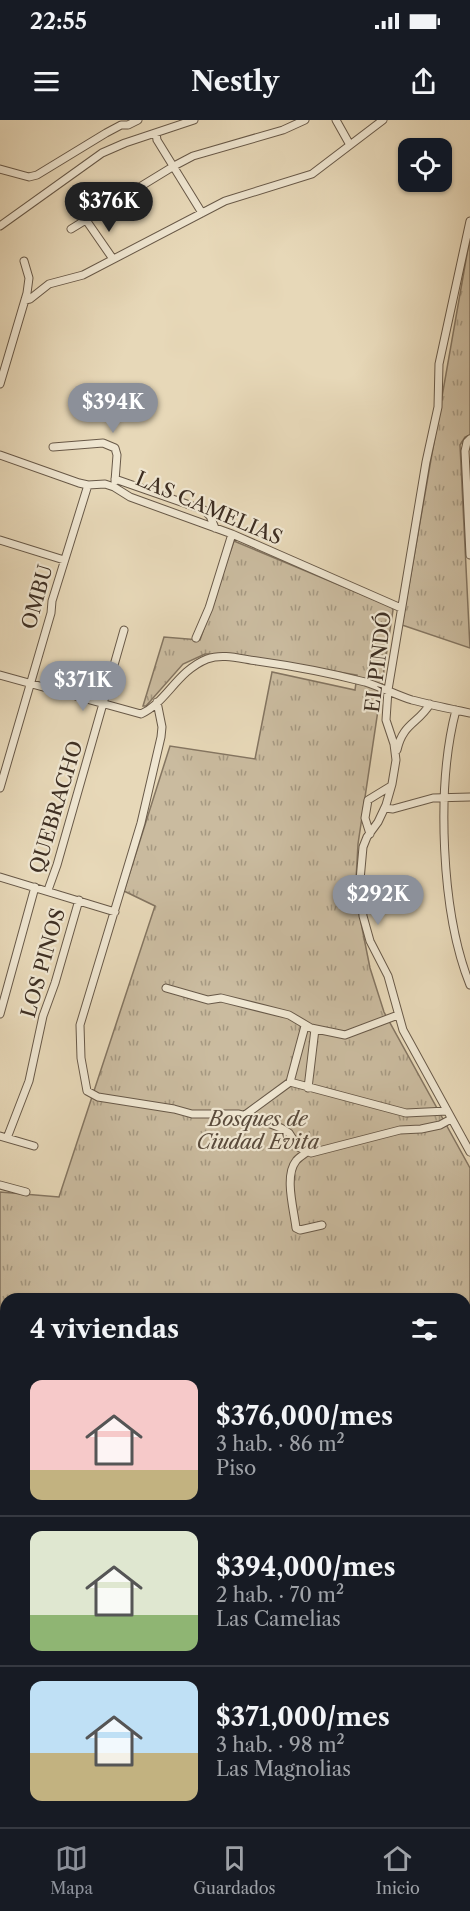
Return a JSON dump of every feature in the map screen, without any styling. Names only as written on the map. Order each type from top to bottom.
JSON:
[{"type":"street","points":[[114,120],[121,125]]},
{"type":"street","points":[[0,169],[29,177],[37,175],[121,125],[128,125],[138,120]]},
{"type":"street","points":[[0,226],[102,153],[194,120]]},
{"type":"street","points":[[71,229],[174,166],[200,153],[283,130],[306,120]]},
{"type":"street","points":[[336,120],[350,145]]},
{"type":"street","points":[[25,300],[30,299],[49,284],[83,275],[234,197],[312,174],[383,120]]},
{"type":"street","points":[[156,133],[157,140],[202,213]]},
{"type":"street","points":[[86,220],[113,259]]},
{"type":"street","name":"EL PINDÓ","points":[[470,221],[439,364],[438,407],[388,690],[386,720],[396,753],[392,784],[385,808],[365,842],[361,872],[363,916],[370,941],[388,976],[398,1015],[408,1041],[470,1152]]},
{"type":"street","points":[[0,384],[25,300],[28,278],[24,261]]},
{"type":"street","points":[[470,439],[466,446],[470,555]]},
{"type":"street","points":[[53,447],[103,443],[115,448],[117,455],[115,483],[204,510],[210,516],[215,528]]},
{"type":"street","name":"LAS CAMELIAS","points":[[0,455],[88,485],[115,483],[130,496],[232,534],[401,608]]},
{"type":"street","name":"OMBU","points":[[0,788],[51,613],[52,600],[88,485]]},
{"type":"street","points":[[196,638],[209,608],[232,534]]},
{"type":"street","points":[[0,540],[64,560]]},
{"type":"street","name":"QUEBRACHO","points":[[48,890],[124,630]]},
{"type":"street","points":[[0,675],[141,714],[150,710],[180,677],[193,667],[219,657],[284,665],[345,678],[388,690],[405,698],[470,714]]},
{"type":"street","points":[[157,702],[162,727],[161,737],[141,824],[80,1025],[81,1058],[87,1091],[98,1097],[192,1114],[245,1115],[281,1128],[307,1152],[319,1152],[404,1130],[440,1125],[451,1119]]},
{"type":"street","points":[[396,753],[405,729],[430,704]]},
{"type":"street","points":[[456,711],[444,799],[444,831],[449,894],[457,939],[470,985]]},
{"type":"street","points":[[369,834],[365,818],[368,800],[384,792],[392,784]]},
{"type":"street","points":[[385,808],[393,809],[432,798],[470,797]]},
{"type":"street","points":[[0,877],[115,912]]},
{"type":"street","name":"QUEBRACHO","points":[[0,1014],[35,887]]},
{"type":"street","name":"LOS PINOS","points":[[4,1137],[28,1081],[43,1016],[56,983],[79,900]]},
{"type":"street","points":[[166,988],[208,1000],[221,998],[289,1015],[305,1026],[349,1035],[398,1015]]},
{"type":"street","points":[[245,1115],[290,1082],[305,1026]]},
{"type":"street","points":[[308,1088],[315,1029]]},
{"type":"street","points":[[290,1082],[406,1113],[447,1111]]},
{"type":"street","points":[[4,1137],[34,1146]]},
{"type":"street","points":[[307,1152],[294,1164],[291,1176],[290,1185],[296,1227],[300,1230],[322,1225]]},
{"type":"street","points":[[0,1185],[26,1192]]},
{"type":"green space","points":[[470,237],[470,435],[465,437],[460,445],[470,648],[402,625]]},
{"type":"green space","name":"Bosques de Ciudad Evita","points":[[234,541],[392,607],[358,844],[356,880],[361,923],[370,968],[384,1012],[470,1168],[470,1293],[0,1293],[0,1192],[59,1197],[155,906],[124,891],[170,746],[255,759],[272,672],[355,690],[357,675],[231,654],[205,654],[183,664],[146,706],[143,706],[164,637],[200,640]]}]
